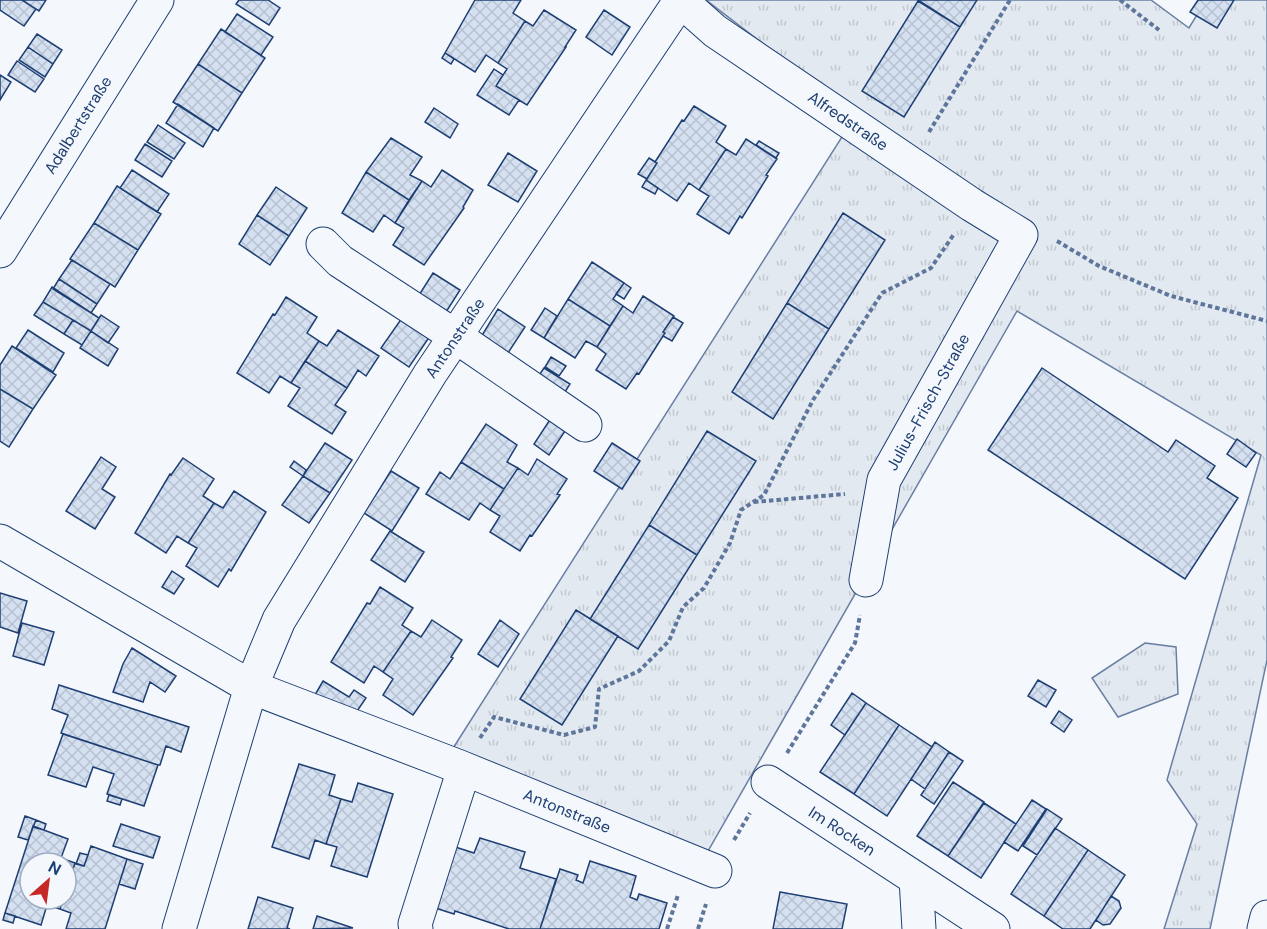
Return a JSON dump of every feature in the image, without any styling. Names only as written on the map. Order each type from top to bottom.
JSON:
[{"type":"street","name":"Adalbertstraße","points":[[0,251],[157,0]]},
{"type":"street","name":"Alfredstraße","points":[[680,1],[715,31],[972,205],[1034,235]]},
{"type":"street","name":"Antonstraße","points":[[179,929],[251,687],[279,620],[430,374],[680,1]]},
{"type":"street","name":"Julius-Frisch-Straße","points":[[866,580],[884,480],[1034,235]]},
{"type":"street","points":[[323,244],[340,261],[585,425]]},
{"type":"street","name":"Antonstraße","points":[[0,541],[251,687],[462,768],[715,871]]},
{"type":"street","points":[[416,929],[415,924],[462,768]]},
{"type":"street","name":"Im Rocken","points":[[768,782],[993,929]]},
{"type":"street","points":[[916,879],[919,929]]},
{"type":"street","points":[[1264,929],[1267,917]]},
{"type":"path","points":[[910,163],[1010,0]]},
{"type":"path","points":[[1120,0],[1159,30]]},
{"type":"path","points":[[462,768],[494,717],[564,735],[595,727],[599,689],[639,671],[669,641],[683,607],[704,588],[730,543],[741,510],[764,495],[813,400],[882,293],[931,268],[972,205]]},
{"type":"path","points":[[1034,235],[1099,266],[1171,296],[1267,321]]},
{"type":"path","points":[[753,502],[882,492]]},
{"type":"green space","points":[[706,0],[1151,0],[1189,28],[1206,0],[1267,0],[1267,660],[1210,929],[1164,929],[1197,824],[1167,780],[1261,455],[1017,311],[708,851],[450,753],[856,115]]},
{"type":"green space","points":[[1145,643],[1176,647],[1178,694],[1118,717],[1092,678]]},
{"type":"building","points":[[0,0],[22,0],[36,9],[24,26],[0,10]]},
{"type":"building","points":[[22,0],[46,0],[39,11]]},
{"type":"building","points":[[239,0],[268,0],[280,8],[269,25],[236,4]]},
{"type":"building","points":[[475,0],[521,0],[513,13],[525,21],[498,63],[486,55],[475,72],[445,53]]},
{"type":"building","points":[[918,0],[977,0],[960,27]]},
{"type":"building","points":[[1198,0],[1234,0],[1217,28],[1190,12]]},
{"type":"building","points":[[918,1],[960,27],[904,117],[862,91]]},
{"type":"building","points":[[544,10],[576,30],[527,105],[496,86],[507,69],[498,63],[525,21],[533,26]]},
{"type":"building","points":[[604,10],[630,27],[612,55],[586,37]]},
{"type":"building","points":[[237,14],[273,37],[261,55],[225,32]]},
{"type":"building","points":[[221,29],[265,58],[242,93],[198,64]]},
{"type":"building","points":[[37,34],[62,50],[53,64],[28,47]]},
{"type":"building","points":[[28,47],[53,64],[45,77],[19,60]]},
{"type":"building","points":[[445,53],[454,59],[451,64],[442,58]]},
{"type":"building","points":[[17,61],[44,79],[35,92],[8,75]]},
{"type":"building","points":[[198,64],[242,93],[218,131],[173,102]]},
{"type":"building","points":[[494,69],[503,75],[496,86],[519,100],[509,115],[477,95]]},
{"type":"building","points":[[0,75],[11,82],[0,100]]},
{"type":"building","points":[[178,104],[214,128],[203,147],[166,123]]},
{"type":"building","points":[[694,106],[726,126],[716,142],[726,149],[699,190],[689,183],[677,201],[646,180],[682,120],[684,121]]},
{"type":"building","points":[[434,108],[458,124],[450,138],[425,122]]},
{"type":"building","points":[[158,125],[185,143],[174,159],[147,142]]},
{"type":"building","points":[[391,138],[422,157],[410,175],[422,181],[409,200],[366,172]]},
{"type":"building","points":[[746,139],[777,159],[742,218],[740,216],[729,234],[697,214],[709,196],[699,190],[726,149],[736,155]]},
{"type":"building","points":[[759,141],[779,153],[776,158],[756,145]]},
{"type":"building","points":[[145,144],[172,161],[162,177],[135,160]]},
{"type":"building","points":[[508,153],[537,171],[518,202],[488,185]]},
{"type":"building","points":[[649,158],[657,163],[647,179],[638,174]]},
{"type":"building","points":[[132,170],[169,194],[157,212],[120,188]]},
{"type":"building","points":[[442,170],[473,190],[464,208],[424,265],[393,245],[404,228],[395,223],[422,181],[431,187]]},
{"type":"building","points":[[366,172],[409,200],[395,223],[384,215],[373,232],[342,213]]},
{"type":"building","points":[[646,180],[658,188],[655,194],[642,187]]},
{"type":"building","points":[[117,186],[161,214],[138,250],[94,223]]},
{"type":"building","points":[[276,187],[307,208],[289,236],[257,215]]},
{"type":"building","points":[[843,213],[885,240],[829,329],[787,303]]},
{"type":"building","points":[[257,215],[289,236],[270,265],[239,244]]},
{"type":"building","points":[[94,223],[138,250],[115,287],[70,259]]},
{"type":"building","points":[[72,260],[110,284],[97,304],[59,279]]},
{"type":"building","points":[[592,262],[624,283],[613,299],[623,306],[610,326],[568,299]]},
{"type":"building","points":[[433,273],[460,290],[441,320],[414,303]]},
{"type":"building","points":[[59,279],[97,304],[91,313],[53,289]]},
{"type":"building","points":[[624,283],[631,288],[624,299],[616,294]]},
{"type":"building","points":[[52,287],[99,318],[91,331],[43,302]]},
{"type":"building","points":[[643,296],[674,316],[639,374],[637,373],[626,389],[596,370],[606,354],[597,347],[623,306],[633,313]]},
{"type":"building","points":[[286,297],[317,317],[307,333],[319,341],[291,383],[280,376],[269,393],[237,373]]},
{"type":"building","points":[[568,299],[610,326],[597,347],[586,341],[575,358],[544,338]]},
{"type":"building","points":[[43,302],[73,320],[64,334],[34,315]]},
{"type":"building","points":[[787,303],[829,329],[773,419],[732,392]]},
{"type":"building","points":[[545,308],[557,316],[544,338],[531,330]]},
{"type":"building","points":[[498,309],[525,327],[504,359],[478,342]]},
{"type":"building","points":[[101,315],[119,327],[108,343],[91,331]]},
{"type":"building","points":[[673,317],[683,323],[672,341],[663,336],[665,333],[663,332]]},
{"type":"building","points":[[402,318],[430,336],[409,367],[381,348]]},
{"type":"building","points":[[73,320],[91,331],[82,345],[64,334]]},
{"type":"building","points":[[28,330],[64,353],[53,372],[16,348]]},
{"type":"building","points":[[338,330],[379,356],[366,376],[358,370],[347,388],[305,361],[319,341],[327,346]]},
{"type":"building","points":[[91,331],[118,349],[108,366],[80,348]]},
{"type":"building","points":[[12,346],[56,375],[33,409],[0,389],[0,365]]},
{"type":"building","points":[[551,357],[566,366],[559,376],[545,367]]},
{"type":"building","points":[[305,361],[347,388],[335,405],[346,412],[332,434],[288,406],[300,388],[291,383]]},
{"type":"building","points":[[544,368],[570,384],[561,398],[535,381]]},
{"type":"building","points":[[1042,368],[1168,452],[1176,440],[1215,466],[1207,478],[1238,498],[1185,579],[988,450]]},
{"type":"building","points":[[0,389],[33,409],[9,447],[0,441]]},
{"type":"building","points":[[553,415],[565,431],[549,455],[534,444]]},
{"type":"building","points":[[486,424],[517,445],[507,462],[518,468],[504,489],[461,462]]},
{"type":"building","points":[[707,431],[756,461],[697,555],[649,525]]},
{"type":"building","points":[[1237,439],[1256,453],[1246,467],[1227,454]]},
{"type":"building","points":[[325,443],[352,460],[330,493],[303,476]]},
{"type":"building","points":[[612,443],[640,461],[622,489],[594,471]]},
{"type":"building","points":[[101,457],[116,467],[102,489],[115,497],[95,529],[66,511]]},
{"type":"building","points":[[183,458],[214,479],[203,496],[214,503],[188,543],[177,536],[166,553],[135,533],[170,474]]},
{"type":"building","points":[[537,459],[567,479],[557,494],[560,495],[520,551],[490,532],[500,516],[490,510],[518,468],[528,475]]},
{"type":"building","points":[[294,461],[306,470],[303,476],[290,467]]},
{"type":"building","points":[[461,462],[504,489],[490,510],[480,503],[469,520],[426,494],[440,472],[450,479]]},
{"type":"building","points":[[391,471],[419,488],[392,531],[364,513]]},
{"type":"building","points":[[303,476],[330,493],[309,523],[282,505]]},
{"type":"building","points":[[234,491],[266,512],[231,571],[229,569],[218,587],[186,566],[197,548],[188,543],[214,503],[223,508]]},
{"type":"building","points":[[649,525],[697,555],[638,649],[590,619]]},
{"type":"building","points":[[390,531],[424,552],[405,582],[371,560]]},
{"type":"building","points":[[172,571],[184,579],[174,594],[162,587]]},
{"type":"building","points":[[380,587],[413,608],[402,625],[411,631],[383,672],[374,666],[364,683],[331,662],[367,603],[370,604]]},
{"type":"building","points":[[0,593],[27,601],[18,633],[0,627]]},
{"type":"building","points":[[576,610],[618,636],[562,725],[520,699]]},
{"type":"building","points":[[432,620],[462,640],[451,657],[453,658],[413,715],[383,695],[393,679],[383,672],[411,631],[421,637]]},
{"type":"building","points":[[500,620],[519,634],[498,667],[478,654]]},
{"type":"building","points":[[22,623],[54,632],[44,665],[13,656]]},
{"type":"building","points":[[132,648],[176,676],[165,692],[150,682],[143,702],[113,692],[123,664]]},
{"type":"building","points":[[1038,680],[1056,690],[1046,707],[1028,696]]},
{"type":"building","points":[[323,681],[349,697],[354,690],[366,698],[353,717],[312,700]]},
{"type":"building","points":[[59,685],[189,727],[181,752],[166,746],[160,765],[158,765],[61,733],[68,715],[52,709]]},
{"type":"building","points":[[852,693],[866,703],[845,735],[831,725]]},
{"type":"building","points":[[866,703],[899,725],[854,794],[820,772]]},
{"type":"building","points":[[1059,711],[1072,720],[1064,732],[1051,723]]},
{"type":"building","points":[[899,725],[932,747],[887,816],[854,794]]},
{"type":"building","points":[[63,734],[158,765],[144,806],[107,794],[114,774],[93,767],[86,787],[48,775]]},
{"type":"building","points":[[935,742],[949,752],[925,789],[911,779]]},
{"type":"building","points":[[949,752],[963,761],[934,804],[921,795]]},
{"type":"building","points":[[299,764],[335,775],[329,795],[341,799],[326,844],[315,840],[309,859],[272,847]]},
{"type":"building","points":[[953,782],[984,802],[948,856],[917,836]]},
{"type":"building","points":[[358,783],[393,794],[367,877],[331,866],[337,847],[326,844],[341,799],[352,802]]},
{"type":"building","points":[[109,795],[122,799],[120,805],[107,801]]},
{"type":"building","points":[[1032,800],[1046,809],[1018,851],[1004,842]]},
{"type":"building","points":[[984,803],[1016,824],[981,878],[948,856]]},
{"type":"building","points":[[1047,809],[1062,819],[1037,855],[1023,846]]},
{"type":"building","points":[[25,816],[36,820],[28,840],[18,837]]},
{"type":"building","points":[[36,820],[46,824],[44,830],[33,827]]},
{"type":"building","points":[[121,824],[160,837],[153,858],[113,846]]},
{"type":"building","points":[[33,826],[68,839],[64,851],[25,851]]},
{"type":"building","points":[[1055,828],[1088,850],[1044,916],[1011,894]]},
{"type":"building","points":[[480,838],[525,852],[520,868],[556,879],[540,929],[509,929],[455,911],[454,914],[429,906],[449,845],[474,853]]},
{"type":"building","points":[[91,846],[127,859],[105,929],[66,929],[71,913],[66,911],[78,911],[78,864],[84,866]]},
{"type":"building","points":[[1088,850],[1125,875],[1090,929],[1063,929],[1044,916]]},
{"type":"building","points":[[80,853],[88,855],[84,866],[78,864]]},
{"type":"building","points":[[127,859],[143,864],[135,889],[119,884]]},
{"type":"building","points":[[590,861],[636,876],[630,897],[637,900],[639,894],[667,903],[659,929],[540,929],[560,869],[578,875],[576,880],[583,883]]},
{"type":"building","points":[[18,873],[18,911],[45,911],[41,925],[5,913]]},
{"type":"building","points":[[780,892],[847,904],[842,929],[773,929]]},
{"type":"building","points":[[1111,896],[1119,901],[1121,908],[1110,924],[1103,925],[1096,920]]},
{"type":"building","points":[[258,897],[293,908],[287,928],[290,929],[248,929]]},
{"type":"building","points":[[5,913],[15,916],[13,923],[3,920]]},
{"type":"building","points":[[317,916],[353,928],[313,929]]}]
